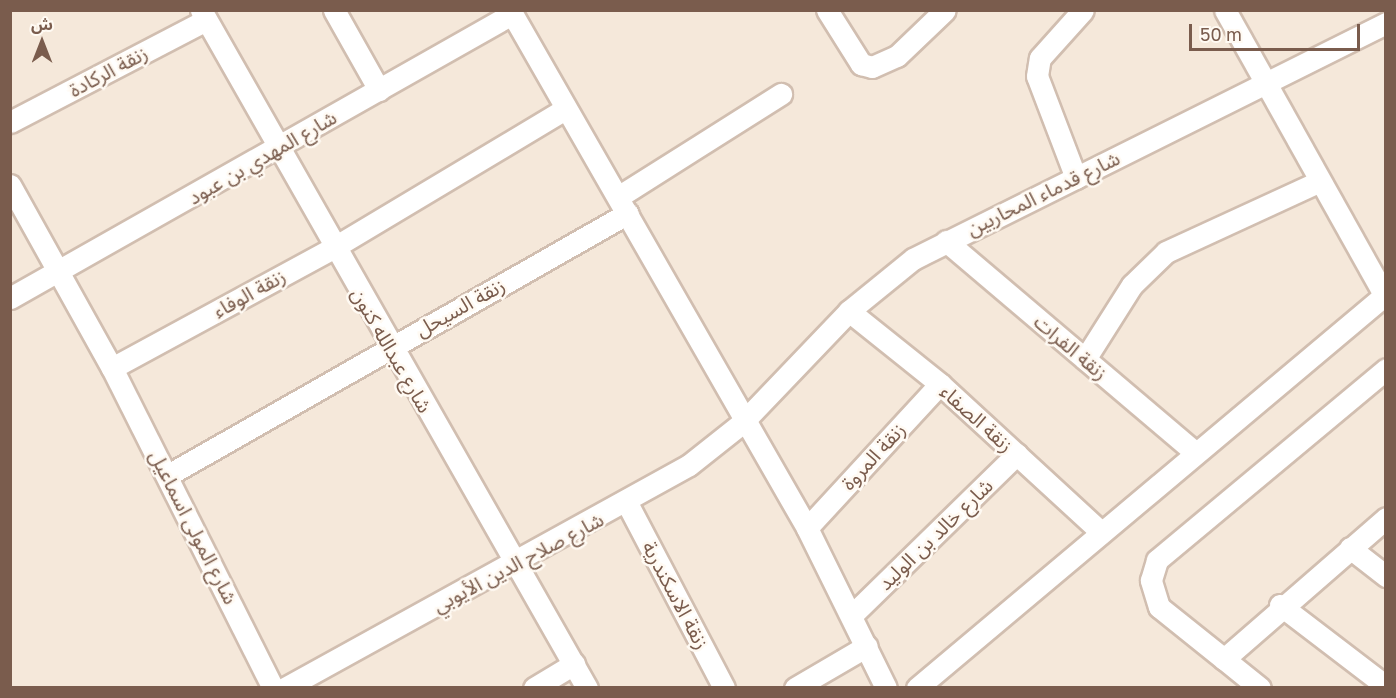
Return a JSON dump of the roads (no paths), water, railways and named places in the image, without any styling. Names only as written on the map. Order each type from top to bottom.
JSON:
[{"type":"street","points":[[334,10],[379,90]]},
{"type":"street","points":[[827,10],[856,58],[872,67],[897,56],[945,10]]},
{"type":"street","points":[[1076,178],[1037,76],[1040,58],[1083,10]]},
{"type":"street","points":[[917,687],[1100,531],[1385,296],[1260,82],[1225,10]]},
{"type":"street","points":[[511,12],[565,109],[623,205],[742,423],[807,528],[853,614],[886,687]]},
{"type":"street","name":"شارع المهدي بن عبود","points":[[10,298],[280,147],[511,12]]},
{"type":"street","name":"زنقة الركادة","points":[[10,122],[204,15]]},
{"type":"street","name":"شارع عبدالله كنون","points":[[204,15],[513,565],[587,687]]},
{"type":"street","name":"شارع قدماء المحاربين","points":[[742,423],[849,311],[886,277],[946,241],[1076,178],[1260,82],[1386,22]]},
{"type":"street","name":"زنقة السيحل","points":[[168,475],[391,346],[623,205],[781,94]]},
{"type":"street","name":"زنقة الوفاء","points":[[112,368],[333,248],[565,109]]},
{"type":"street","points":[[1086,359],[1132,285],[1166,252],[1318,182]]},
{"type":"street","points":[[10,185],[112,368]]},
{"type":"street","name":"زنقة الفرات","points":[[946,241],[1195,452]]},
{"type":"street","name":"زنقة الصفاء","points":[[849,311],[940,384],[1100,531]]},
{"type":"street","name":"شارع المولى اسماعيل","points":[[112,368],[273,687]]},
{"type":"street","points":[[1260,687],[1159,607],[1151,580],[1157,560],[1386,369]]},
{"type":"street","name":"زنقة المروة","points":[[807,528],[940,384]]},
{"type":"street","name":"شارع صلاح الدين الأيوبي","points":[[285,687],[627,503],[742,423]]},
{"type":"street","name":"شارع خالد بن الوليد","points":[[853,614],[1017,454]]},
{"type":"street","name":"زنقة الاسكندرية","points":[[627,503],[724,687]]},
{"type":"street","points":[[1224,659],[1280,605],[1386,518]]},
{"type":"street","points":[[1350,548],[1386,576]]},
{"type":"street","points":[[1280,605],[1386,686]]},
{"type":"street","points":[[795,687],[867,646]]},
{"type":"street","points":[[534,687],[574,664]]}]
